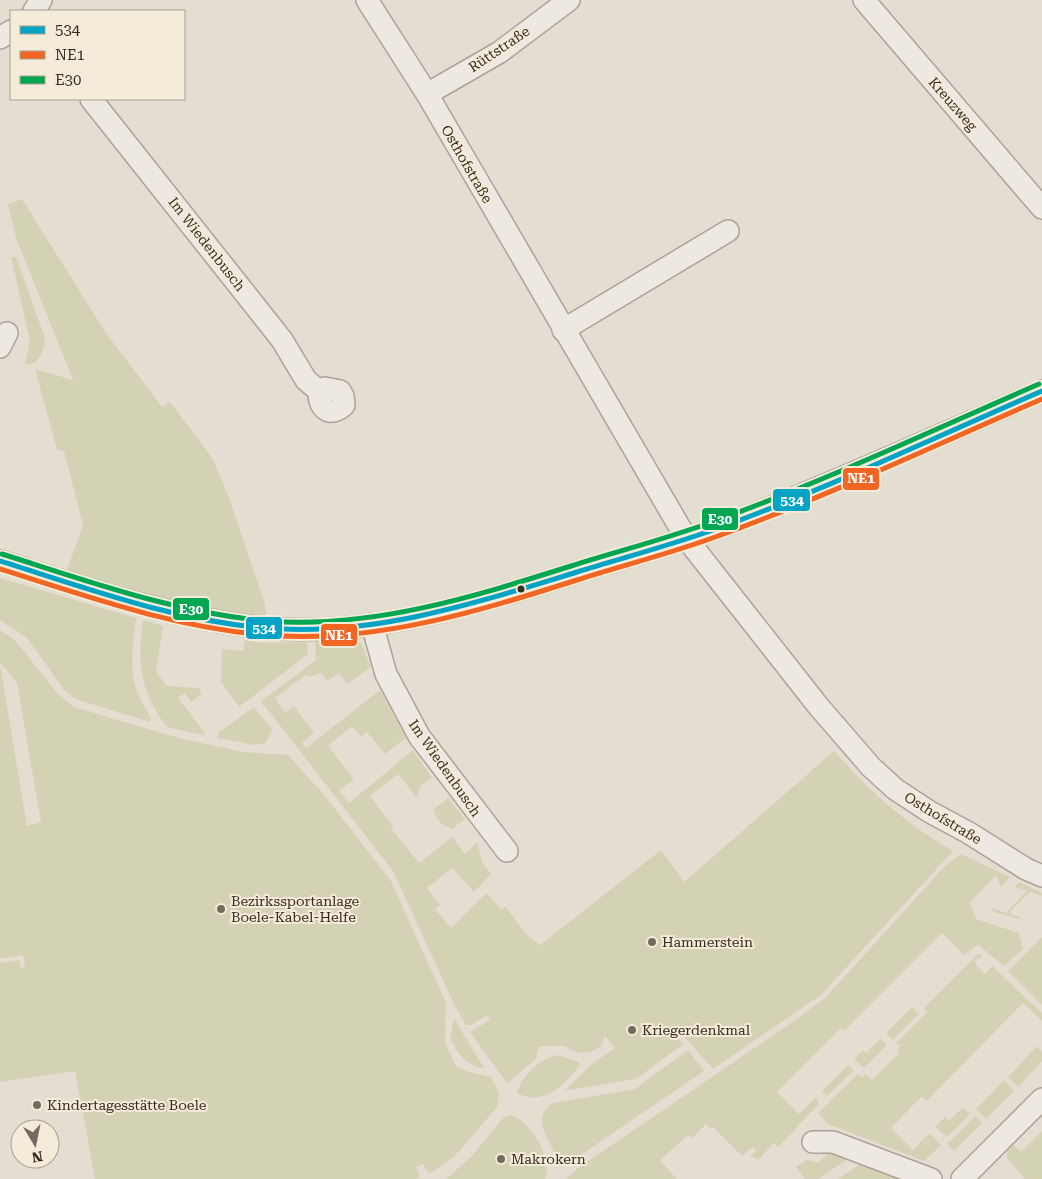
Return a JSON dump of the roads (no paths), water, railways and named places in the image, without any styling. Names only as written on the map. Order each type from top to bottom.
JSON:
[{"type":"street","name":"Osthofstraße","points":[[367,0],[427,94],[686,538],[819,707],[871,767],[895,789],[930,812],[969,832],[1026,869],[1042,876]]},
{"type":"street","name":"Rüttstraße","points":[[427,94],[500,52],[569,0]]},
{"type":"street","name":"Kreuzweg","points":[[864,0],[1042,208]]},
{"type":"street","name":"Im Wiedenbusch","points":[[92,100],[268,322],[306,380],[319,390]]},
{"type":"street","points":[[563,330],[728,231]]},
{"type":"street","points":[[0,562],[134,601],[221,622],[268,628],[312,629],[372,624],[471,604],[732,523],[1042,391]]},
{"type":"street","name":"Im Wiedenbusch","points":[[372,624],[386,674],[419,736],[507,851]]},
{"type":"street","points":[[962,1179],[1042,1099]]},
{"type":"street","points":[[813,1142],[833,1142],[931,1179]]},
{"type":"place","name":"Bezirkssportanlage Boele-Kabel-Helfe","points":[[221,909]]},
{"type":"place","name":"Hammerstein","points":[[652,942]]},
{"type":"place","name":"Kriegerdenkmal","points":[[632,1030]]},
{"type":"place","name":"Kindertagesstätte Boele","points":[[37,1105]]},
{"type":"place","name":"Makrokern","points":[[501,1159]]}]
